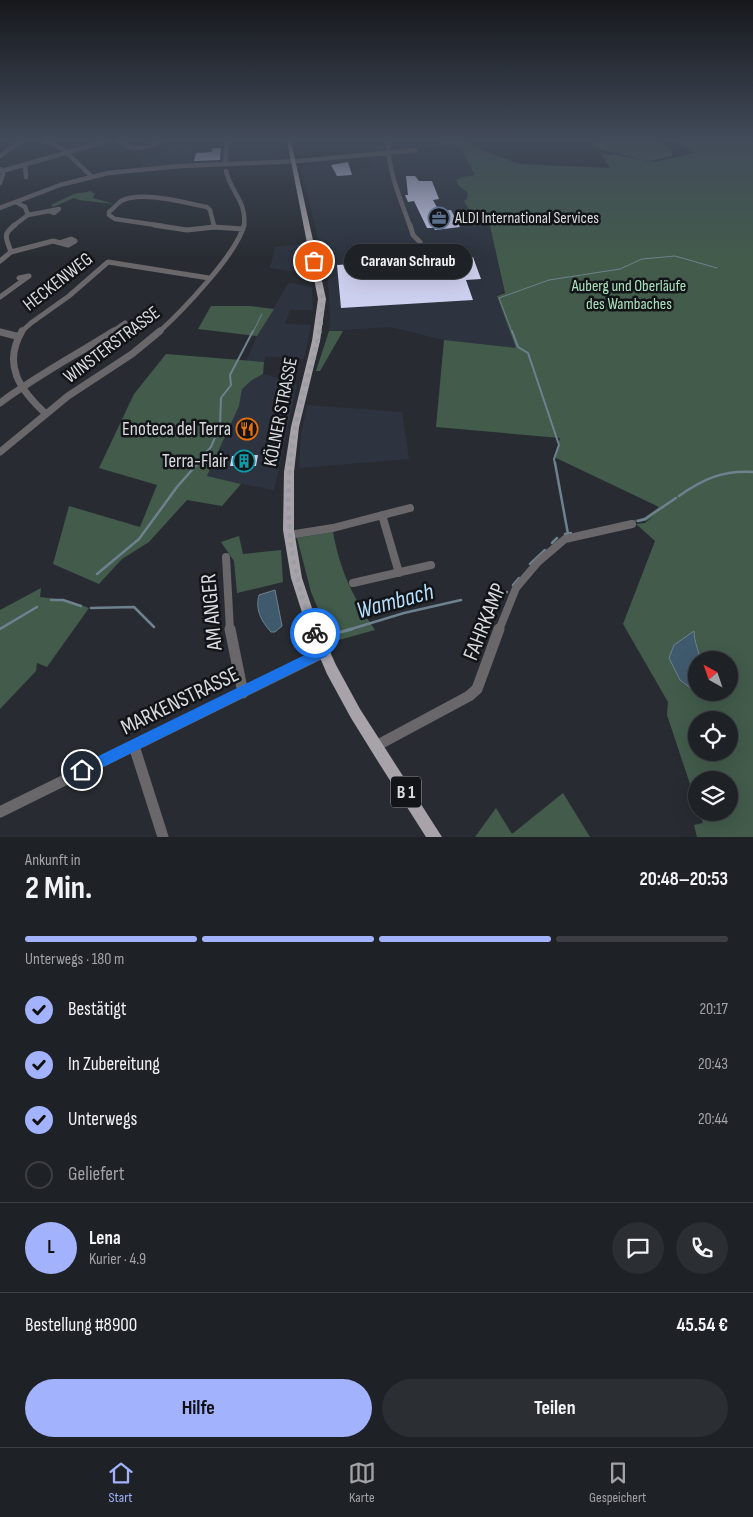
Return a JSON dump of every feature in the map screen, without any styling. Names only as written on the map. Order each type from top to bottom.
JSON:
[{"type":"main road","name":"KÖLNER STRASSE","points":[[297,180],[322,300],[320,326],[298,412],[291,449],[288,483],[289,535],[293,566],[301,594],[324,652],[376,746],[436,837]]},
{"type":"street","points":[[0,208],[77,180]]},
{"type":"street","name":"WINSTERSTRASSE","points":[[0,452],[76,391],[119,363],[156,335],[181,311],[209,278],[234,248],[243,229],[244,210],[240,197],[228,180]]},
{"type":"street","points":[[393,180],[413,235],[420,242]]},
{"type":"street","points":[[214,227],[210,210],[207,207],[150,197],[135,197],[121,201],[109,212],[109,215],[115,219],[187,230],[214,227],[243,229]]},
{"type":"street","points":[[16,202],[24,206],[28,214]]},
{"type":"street","points":[[11,252],[5,234],[28,214],[49,211]]},
{"type":"street","points":[[0,260],[11,252],[49,241],[62,242]]},
{"type":"street","name":"HECKENWEG","points":[[46,414],[19,389],[10,373],[8,351],[16,336],[31,322],[69,296],[108,262],[209,278]]},
{"type":"street","points":[[0,297],[22,280]]},
{"type":"street","points":[[0,403],[19,389],[125,323]]},
{"type":"street","points":[[0,332],[16,336]]},
{"type":"street","points":[[289,535],[333,528],[410,508]]},
{"type":"street","points":[[382,515],[399,573]]},
{"type":"street","name":"FAHRKAMP","points":[[376,746],[469,696],[477,689],[516,588],[538,562],[561,541],[592,532],[632,524]]},
{"type":"street","name":"AM ANGER","points":[[226,557],[231,639],[243,693]]},
{"type":"street","points":[[353,583],[431,565]]},
{"type":"street","name":"MARKENSTRASSE","points":[[0,812],[324,652]]},
{"type":"street","points":[[134,746],[163,837]]},
{"type":"shaded area","points":[[304,180],[457,180],[459,185],[468,193],[467,199],[474,218],[490,226],[504,291],[497,295],[518,348],[444,340],[390,327],[329,331],[328,281]]},
{"type":"shaded area","points":[[304,244],[309,274],[270,268],[275,247]]},
{"type":"shaded area","points":[[288,284],[312,287],[313,310],[290,310],[285,324],[311,325],[304,359],[266,356],[264,362],[246,361],[257,336]]},
{"type":"shaded area","points":[[263,374],[297,384],[274,490],[207,477],[239,406],[242,389],[252,380]]},
{"type":"shaded area","points":[[307,405],[402,412],[409,459],[299,468],[301,435]]},
{"type":"green space","name":"Auberg und Oberläufe des Wambaches","points":[[456,180],[753,180],[753,837],[697,837],[694,825],[703,823],[702,821],[738,821],[738,771],[688,771],[688,778],[667,715],[668,702],[623,624],[655,541],[636,524],[645,523],[654,516],[646,521],[635,522],[634,520],[644,518],[659,507],[554,457],[560,438],[436,427],[444,340],[516,348],[497,296],[505,293],[490,226],[474,218],[464,201],[467,199],[468,193],[458,185]]},
{"type":"green space","points":[[92,191],[92,193],[95,193],[93,198],[114,204],[74,198],[53,207],[51,205],[74,194]]},
{"type":"green space","points":[[211,306],[251,306],[274,309],[257,336],[198,329]]},
{"type":"green space","points":[[329,331],[343,331],[320,371],[316,371]]},
{"type":"green space","points":[[166,354],[264,362],[263,374],[252,380],[242,389],[239,406],[207,476],[241,484],[222,506],[187,500],[149,542],[122,559],[99,584],[53,564],[69,506],[140,527],[157,485],[99,468],[134,394]]},
{"type":"green space","points":[[333,532],[339,559],[348,583],[375,630],[332,642],[311,592],[297,538]]},
{"type":"green space","points":[[239,536],[243,554],[281,550],[283,582],[237,593],[234,561],[221,542]]},
{"type":"green space","points":[[41,588],[40,597],[66,600],[89,608],[47,667],[37,663],[36,671],[0,709],[0,610]]},
{"type":"green space","points":[[563,793],[590,837],[475,837],[496,808],[512,834]]},
{"type":"water","points":[[275,590],[282,626],[275,632],[271,632],[264,624],[260,615],[258,600],[259,595]]},
{"type":"water","points":[[694,631],[698,651],[688,651],[688,686],[680,680],[669,658],[674,645]]},
{"type":"building","points":[[406,180],[432,181],[439,199],[433,200],[439,211],[451,210],[460,227],[435,230],[434,228],[427,228],[414,201],[408,202],[405,195],[408,195]]},
{"type":"building","points":[[473,257],[481,279],[466,280],[473,300],[341,308],[337,265]]},
{"type":"building","name":"Terra-Flair","points":[[258,455],[256,466],[230,466],[232,456]]},
{"type":"waterway","points":[[512,332],[499,298],[549,280],[620,269],[642,259],[675,256],[717,268]]},
{"type":"waterway","points":[[253,332],[262,314]]},
{"type":"waterway","points":[[196,464],[211,447],[220,425],[221,398],[231,385],[230,375],[253,331]]},
{"type":"waterway","points":[[512,331],[518,347],[528,353],[559,445],[554,459],[555,464]]},
{"type":"waterway","points":[[97,574],[139,539],[177,487],[198,463]]},
{"type":"waterway","points":[[555,463],[568,534]]},
{"type":"waterway","name":"Wambach","points":[[679,496],[705,480],[723,474],[753,472]]},
{"type":"waterway","name":"Wambach","points":[[638,521],[645,519],[676,498]]},
{"type":"waterway","name":"Wambach","points":[[552,543],[557,538]]},
{"type":"waterway","name":"Wambach","points":[[530,564],[545,550]]},
{"type":"waterway","name":"Wambach","points":[[513,585],[519,578]]},
{"type":"waterway","name":"Wambach","points":[[495,594],[507,592]]},
{"type":"waterway","name":"Wambach","points":[[51,600],[63,600],[81,606]]},
{"type":"waterway","name":"Wambach","points":[[348,630],[404,613],[461,600]]},
{"type":"waterway","name":"Wambach","points":[[0,629],[37,607]]},
{"type":"waterway","name":"Wambach","points":[[91,608],[134,607],[154,627]]},
{"type":"waterway","name":"Wambach","points":[[337,633],[352,629]]},
{"type":"way so far","points":[[314,261],[322,300],[321,317],[291,449],[288,483],[288,518],[293,566],[315,633]]},
{"type":"place","name":"ALDI International Services","points":[[439,218]]},
{"type":"place","name":"Caravan Schraub","points":[[314,261]]},
{"type":"place","name":"Enoteca del Terra","points":[[247,429]]},
{"type":"place","name":"Terra-Flair","points":[[244,461]]},
{"type":"route","points":[[82,770],[324,652],[315,633]]}]
